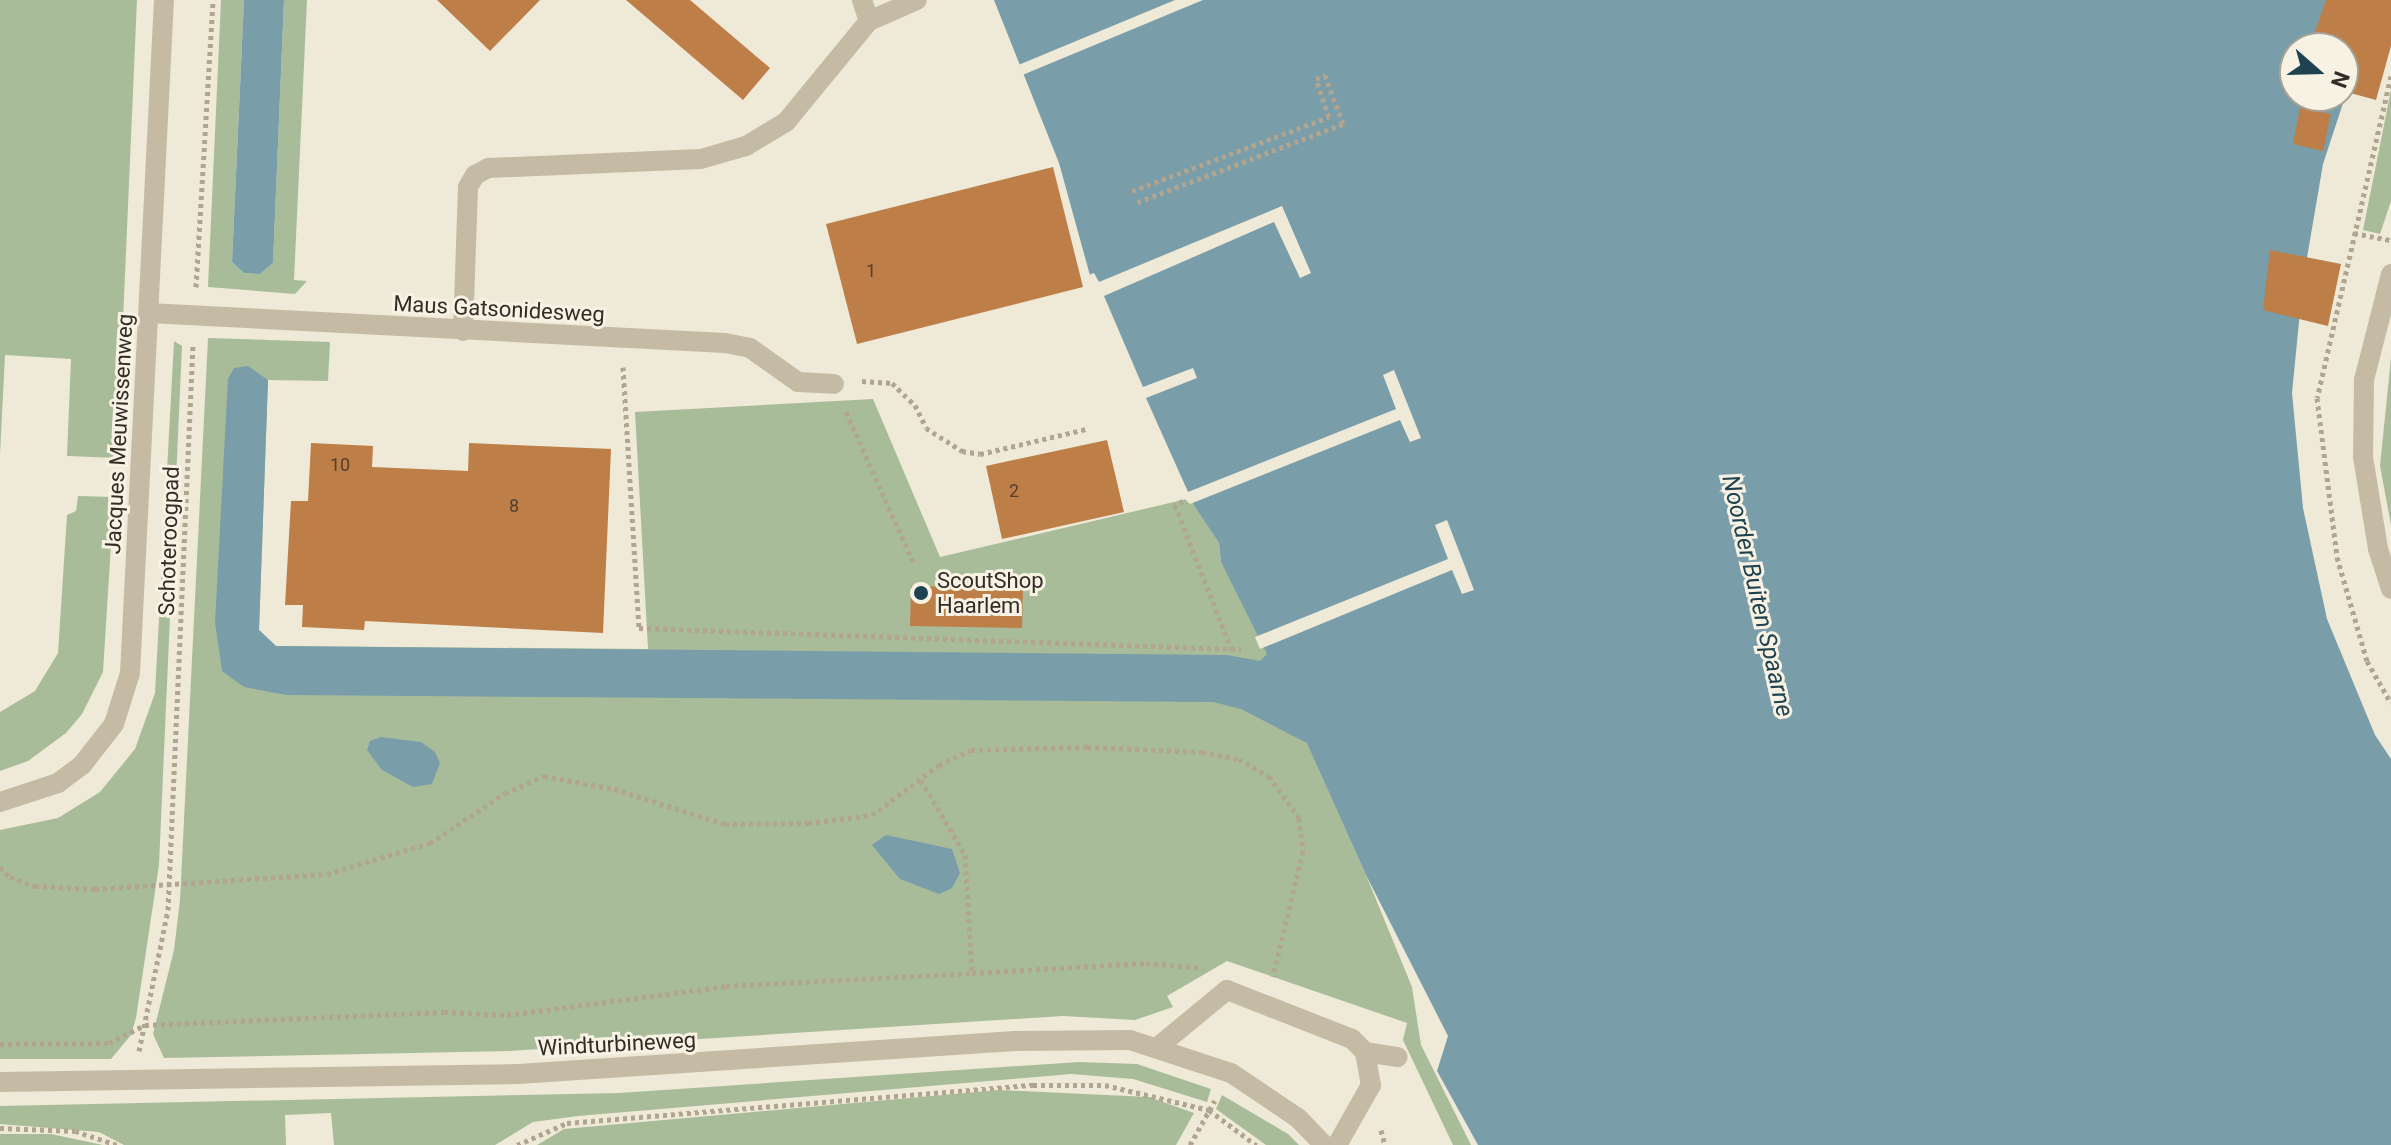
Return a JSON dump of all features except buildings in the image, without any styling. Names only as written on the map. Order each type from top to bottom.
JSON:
[{"type":"street","name":"Jacques Meuwissenweg","points":[[0,802],[58,783],[82,765],[114,724],[123,701],[133,640],[164,0]]},
{"type":"street","points":[[862,0],[869,21]]},
{"type":"street","points":[[463,331],[468,187],[475,175],[488,168],[701,159],[746,146],[786,122],[869,21],[917,0]]},
{"type":"street","points":[[2391,274],[2364,380],[2363,457],[2378,549],[2391,589]]},
{"type":"street","name":"Maus Gatsonidesweg","points":[[149,313],[621,340],[725,343],[750,348],[798,382],[834,384]]},
{"type":"street","points":[[1159,1046],[1227,990],[1265,1002],[1352,1039],[1365,1052],[1371,1085],[1337,1145]]},
{"type":"street","name":"Windturbineweg","points":[[0,1082],[518,1074],[1057,1039],[1159,1046],[1231,1073],[1298,1118],[1324,1145]]},
{"type":"street","points":[[1365,1052],[1398,1057]]},
{"type":"path","name":"Schoteroogpad","points":[[137,1080],[169,888],[213,0]]},
{"type":"path","points":[[1132,191],[1329,117],[1316,79],[1325,75],[1343,124],[1135,203]]},
{"type":"path","points":[[2391,76],[2354,233],[2391,240]]},
{"type":"path","points":[[621,340],[639,628],[1241,649]]},
{"type":"path","points":[[914,564],[834,384],[892,383],[915,405],[926,428],[962,451],[980,454],[1087,429]]},
{"type":"path","points":[[1183,501],[1175,505],[1231,649]]},
{"type":"path","points":[[0,867],[10,877],[35,886],[169,888],[327,874],[430,843],[505,793],[544,776],[614,789],[725,824],[859,819],[884,808],[954,756],[1007,747],[1202,752],[1255,766],[1289,799],[1303,835],[1265,1002]]},
{"type":"path","points":[[921,780],[965,855],[972,973]]},
{"type":"path","points":[[0,1044],[109,1043],[145,1025],[444,1012],[507,1015],[726,986],[1167,964],[1206,969],[1227,990]]},
{"type":"path","points":[[517,1145],[567,1123],[1004,1087],[1105,1085],[1209,1110],[1256,1145]]},
{"type":"path","points":[[1190,1145],[1205,1117]]},
{"type":"path","points":[[0,1128],[75,1131],[117,1145]]},
{"type":"green space","points":[[0,0],[137,0],[117,458],[67,456],[71,359],[5,355],[0,455]]},
{"type":"green space","points":[[221,0],[244,0],[232,262],[244,273],[260,274],[273,263],[284,0],[307,0],[294,280],[307,281],[295,294],[208,287]]},
{"type":"green space","points":[[2391,90],[2391,201],[2380,234],[2363,230]]},
{"type":"green space","points":[[208,338],[330,342],[328,381],[268,380],[259,630],[276,646],[648,649],[635,412],[873,399],[940,557],[1191,498],[1219,543],[1221,562],[1250,612],[1366,875],[1412,987],[1421,1045],[1471,1145],[1453,1145],[1403,1040],[1407,1023],[1227,961],[1167,996],[1173,1007],[1135,1020],[1063,1016],[509,1051],[164,1058],[153,1034],[174,950],[180,900]]},
{"type":"green space","points":[[174,341],[182,346],[159,865],[136,1018],[131,1035],[111,1059],[0,1059],[0,830],[58,818],[100,792],[135,749],[155,693]]},
{"type":"green space","points":[[2391,358],[2391,525],[2380,466]]},
{"type":"green space","points":[[78,496],[114,497],[103,672],[82,714],[66,733],[28,761],[0,771],[0,712],[35,691],[58,653],[67,515],[76,511]]},
{"type":"green space","points":[[1079,1062],[1137,1064],[1211,1089],[1207,1102],[1133,1079],[1071,1074],[578,1116],[533,1122],[495,1145],[334,1145],[331,1113],[285,1115],[286,1145],[124,1145],[99,1132],[0,1124],[0,1106],[619,1093]]},
{"type":"green space","points":[[999,1090],[1149,1097],[1194,1113],[1176,1145],[537,1145],[564,1129]]},
{"type":"green space","points":[[1222,1095],[1288,1134],[1299,1145],[1266,1145],[1216,1109]]},
{"type":"green space","points":[[0,1134],[51,1134],[103,1145],[0,1145]]},
{"type":"water","points":[[244,0],[284,0],[273,263],[260,274],[244,273],[232,262]]},
{"type":"water","name":"Noorder Buiten Spaarne","points":[[994,0],[2377,0],[2359,55],[2359,32],[2279,32],[2279,112],[2340,112],[2323,164],[2303,281],[2292,393],[2303,508],[2327,619],[2375,735],[2391,759],[2391,1145],[1478,1145],[1437,1071],[1448,1036],[1366,875],[1307,743],[1241,709],[1213,702],[286,695],[244,687],[222,671],[215,622],[228,379],[234,368],[248,366],[268,380],[259,630],[276,646],[1227,655],[1260,661],[1267,654],[1221,562],[1219,543],[1194,505],[1094,290],[1059,163]]},
{"type":"water","points":[[381,737],[421,742],[435,752],[440,763],[432,784],[413,787],[382,770],[367,750],[370,741]]},
{"type":"water","points":[[886,835],[952,849],[960,873],[952,888],[939,894],[900,879],[872,845]]},
{"type":"pier","points":[[1175,0],[1203,0],[1020,76],[1016,66]]},
{"type":"pier","points":[[1282,206],[1311,273],[1300,278],[1274,222],[1104,296],[1143,387],[1193,368],[1197,378],[1146,398],[1188,492],[1396,409],[1383,375],[1394,370],[1421,438],[1410,442],[1400,420],[1190,504],[1179,493],[1086,276],[1094,273],[1099,282]]},
{"type":"pier","points":[[1447,520],[1474,590],[1462,594],[1452,570],[1260,649],[1255,637],[1448,559],[1435,525]]},
{"type":"place","name":"ScoutShop Haarlem","points":[[921,593]]}]
